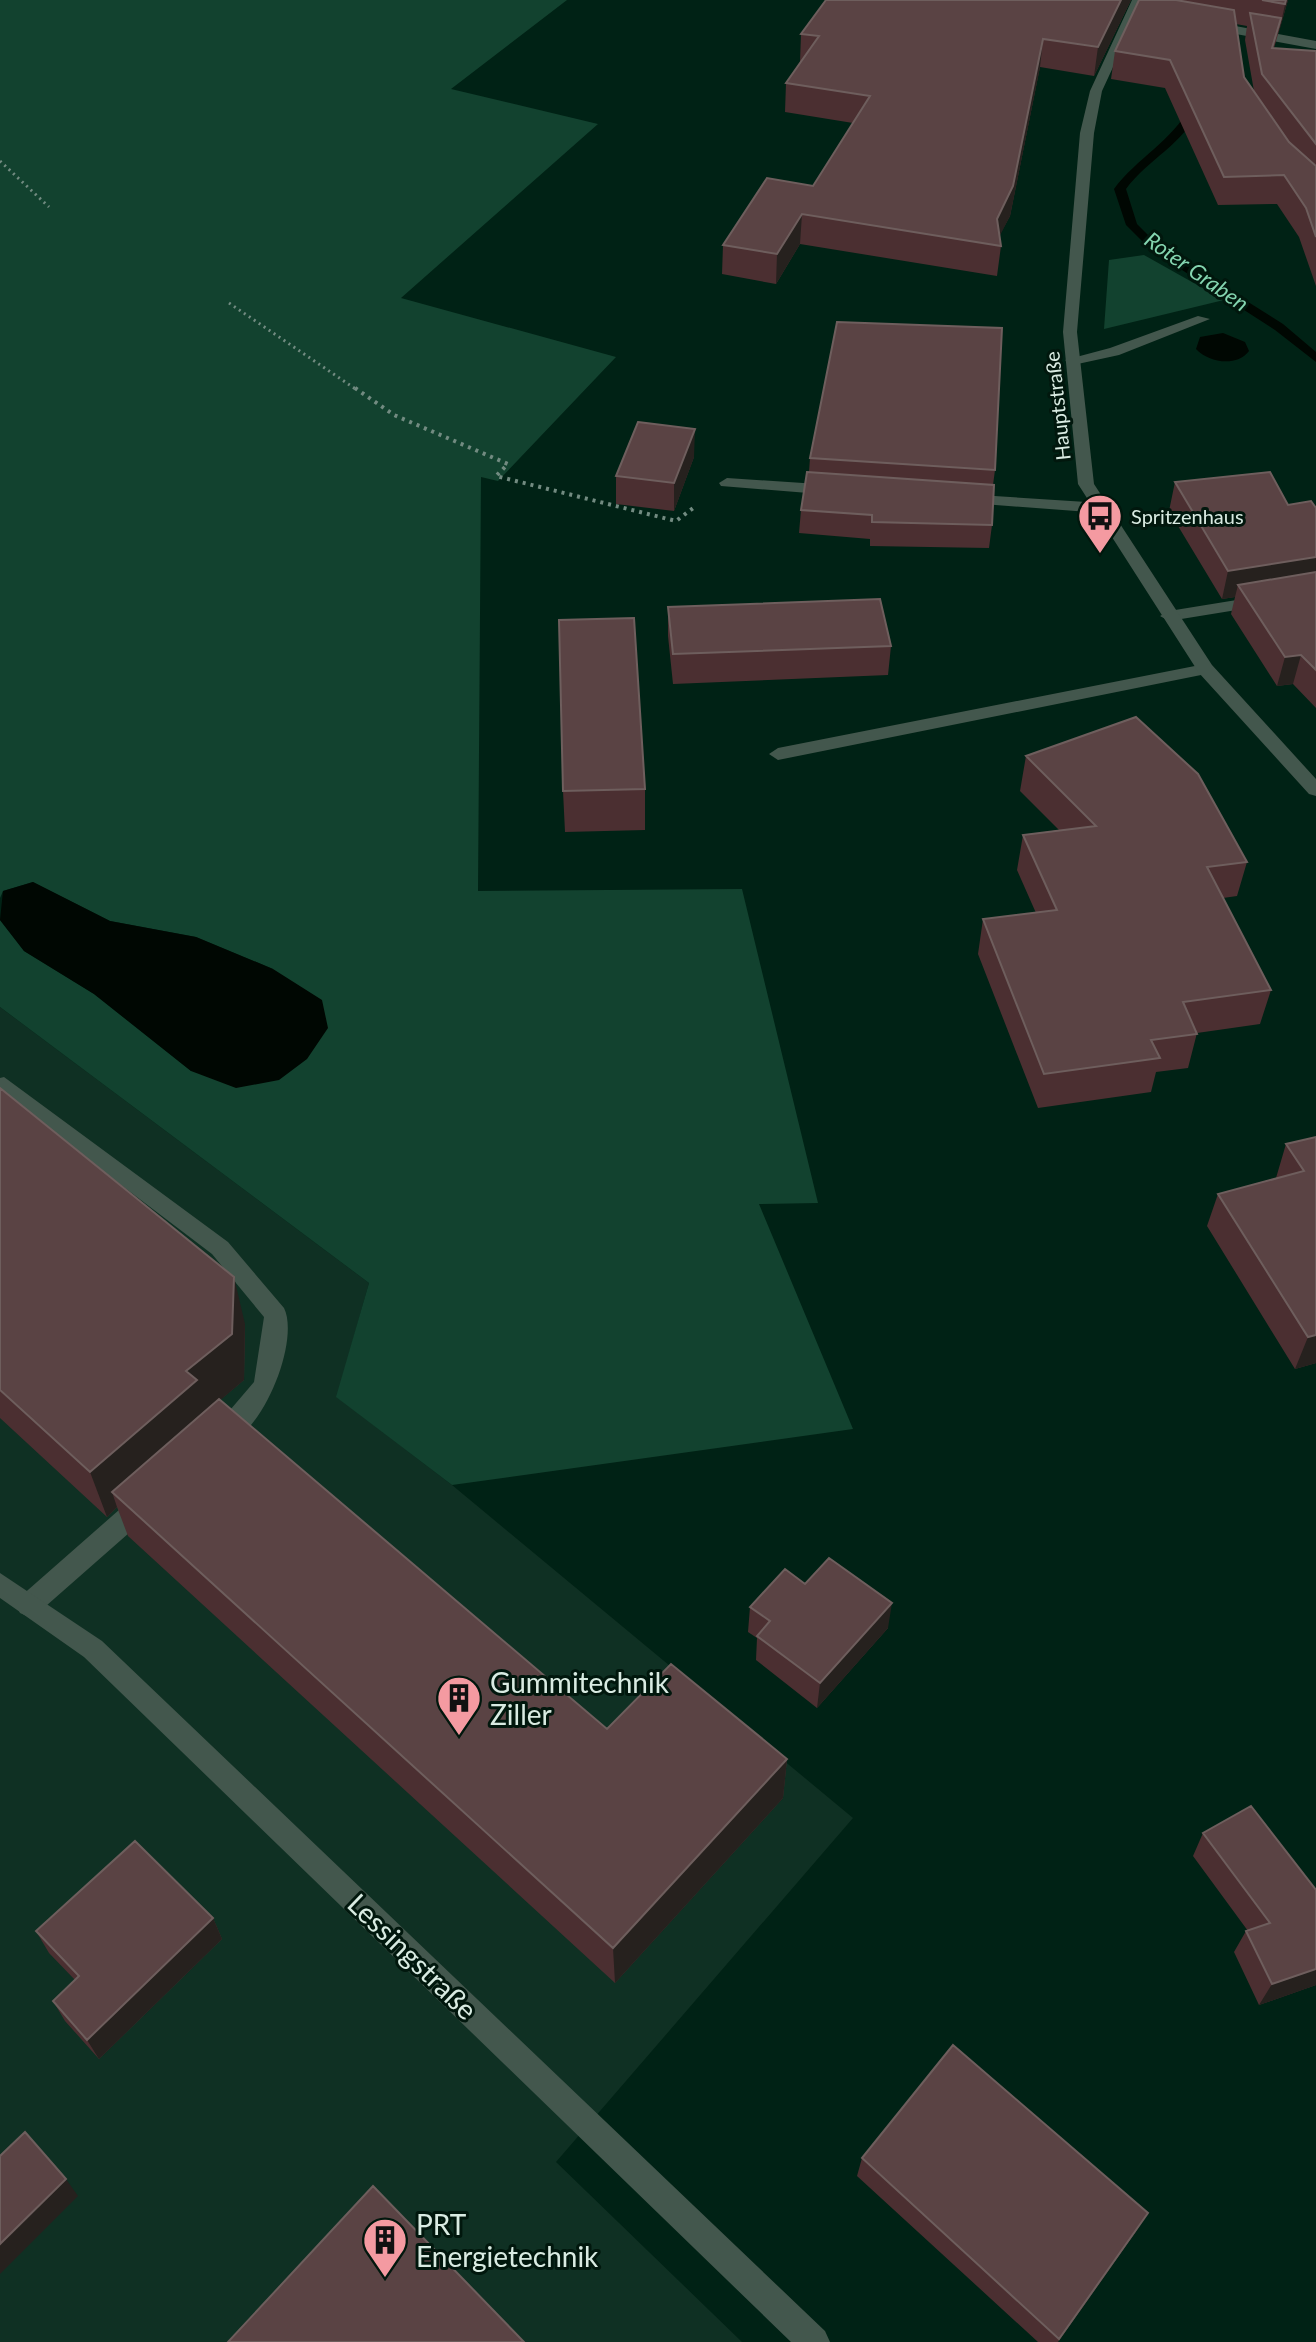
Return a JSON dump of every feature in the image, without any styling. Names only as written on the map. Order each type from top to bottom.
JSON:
[{"type":"street","name":"Hauptstraße","points":[[1138,9],[1096,91],[1087,133],[1070,332],[1086,484],[1205,669],[1316,790]]},
{"type":"street","points":[[1192,22],[1231,33],[1316,45]]},
{"type":"street","points":[[1073,360],[1114,352],[1203,319]]},
{"type":"street","points":[[727,483],[852,492]]},
{"type":"street","points":[[946,498],[1102,508]]},
{"type":"street","points":[[1169,616],[1316,592]]},
{"type":"street","points":[[778,754],[1205,669]]},
{"type":"street","points":[[4,1085],[220,1248],[276,1315],[272,1370],[256,1404],[196,1457]]},
{"type":"street","points":[[29,1605],[161,1489]]},
{"type":"street","name":"Lessingstraße","points":[[0,1584],[93,1649],[805,2339]]},
{"type":"path","points":[[0,161],[49,207]]},
{"type":"path","points":[[229,303],[394,415],[508,464],[496,476],[676,521],[727,483]]},
{"type":"shaded area","points":[[0,0],[567,0],[451,89],[598,124],[401,298],[616,357],[498,481],[481,477],[478,891],[742,889],[818,1203],[759,1204],[853,1429],[452,1485],[336,1397],[369,1283],[0,1007],[0,920],[24,951],[94,994],[191,1071],[273,969],[196,937],[110,921],[33,882],[3,891],[0,898]]},
{"type":"shaded area","points":[[1144,255],[1224,300],[1104,329],[1109,260]]},
{"type":"shaded area","points":[[1223,333],[1245,342],[1249,351],[1237,359],[1223,361],[1208,357],[1196,349],[1200,337]]},
{"type":"shaded area","points":[[33,882],[110,921],[196,937],[273,969],[322,1000],[328,1028],[307,1059],[279,1080],[236,1088],[191,1071],[94,994],[24,951],[0,920],[3,891]]},
{"type":"shaded area","points":[[0,1007],[369,1283],[337,1397],[452,1485],[853,1818],[556,2162],[742,2342],[0,2342]]},
{"type":"building","points":[[826,0],[1121,0],[1098,47],[1043,39],[1013,186],[997,219],[1001,246],[802,214],[777,254],[723,245],[767,178],[813,186],[870,96],[786,83],[819,36],[801,34]]},
{"type":"building","points":[[1139,0],[1176,0],[1234,10],[1244,77],[1289,142],[1316,166],[1316,237],[1306,208],[1284,175],[1224,177],[1170,60],[1115,51]]},
{"type":"building","points":[[1262,0],[1286,0],[1285,4]]},
{"type":"building","points":[[1250,13],[1281,18],[1272,48],[1316,51],[1316,144],[1262,74]]},
{"type":"building","points":[[837,322],[1002,328],[995,470],[810,458]]},
{"type":"building","points":[[638,422],[695,429],[674,483],[616,476]]},
{"type":"building","points":[[807,472],[994,485],[992,525],[872,522],[872,515],[801,510]]},
{"type":"building","points":[[1270,472],[1288,505],[1311,501],[1316,508],[1316,557],[1228,571],[1175,482]]},
{"type":"building","points":[[1316,572],[1316,670],[1301,655],[1285,657],[1238,585]]},
{"type":"building","points":[[880,599],[891,646],[673,654],[668,607]]},
{"type":"building","points":[[634,618],[645,789],[563,791],[559,620]]},
{"type":"building","points":[[1136,717],[1198,774],[1247,862],[1207,867],[1271,990],[1183,1002],[1197,1034],[1151,1040],[1160,1058],[1044,1074],[983,919],[1057,910],[1023,835],[1096,826],[1026,756]]},
{"type":"building","points":[[0,1088],[234,1277],[232,1334],[186,1371],[197,1380],[90,1472],[0,1390]]},
{"type":"building","points":[[1316,1137],[1316,1335],[1308,1337],[1218,1194],[1304,1171],[1286,1144]]},
{"type":"building","name":"Gummitechnik Ziller","points":[[219,1399],[607,1729],[671,1664],[787,1759],[613,1948],[112,1492]]},
{"type":"building","points":[[829,1558],[892,1603],[820,1683],[757,1636],[770,1621],[750,1607],[785,1569],[805,1584]]},
{"type":"building","points":[[1251,1806],[1316,1890],[1316,1969],[1272,1984],[1246,1931],[1270,1923],[1203,1833]]},
{"type":"building","points":[[135,1841],[213,1918],[87,2040],[53,2001],[79,1976],[36,1931]]},
{"type":"building","points":[[953,2045],[1148,2213],[1059,2339],[862,2158]]},
{"type":"building","points":[[25,2132],[66,2179],[0,2244],[0,2156]]},
{"type":"building","name":"PRT Energietechnik","points":[[373,2186],[524,2342],[228,2342]]},
{"type":"waterway","name":"Roter Graben","points":[[1194,109],[1181,131],[1138,168],[1120,189],[1132,225],[1155,248],[1279,327],[1316,358]]},
{"type":"place","name":"Spritzenhaus","points":[[1100,555]]},
{"type":"place","name":"Gummitechnik Ziller","points":[[459,1737]]},
{"type":"place","name":"PRT Energietechnik","points":[[385,2279]]}]
